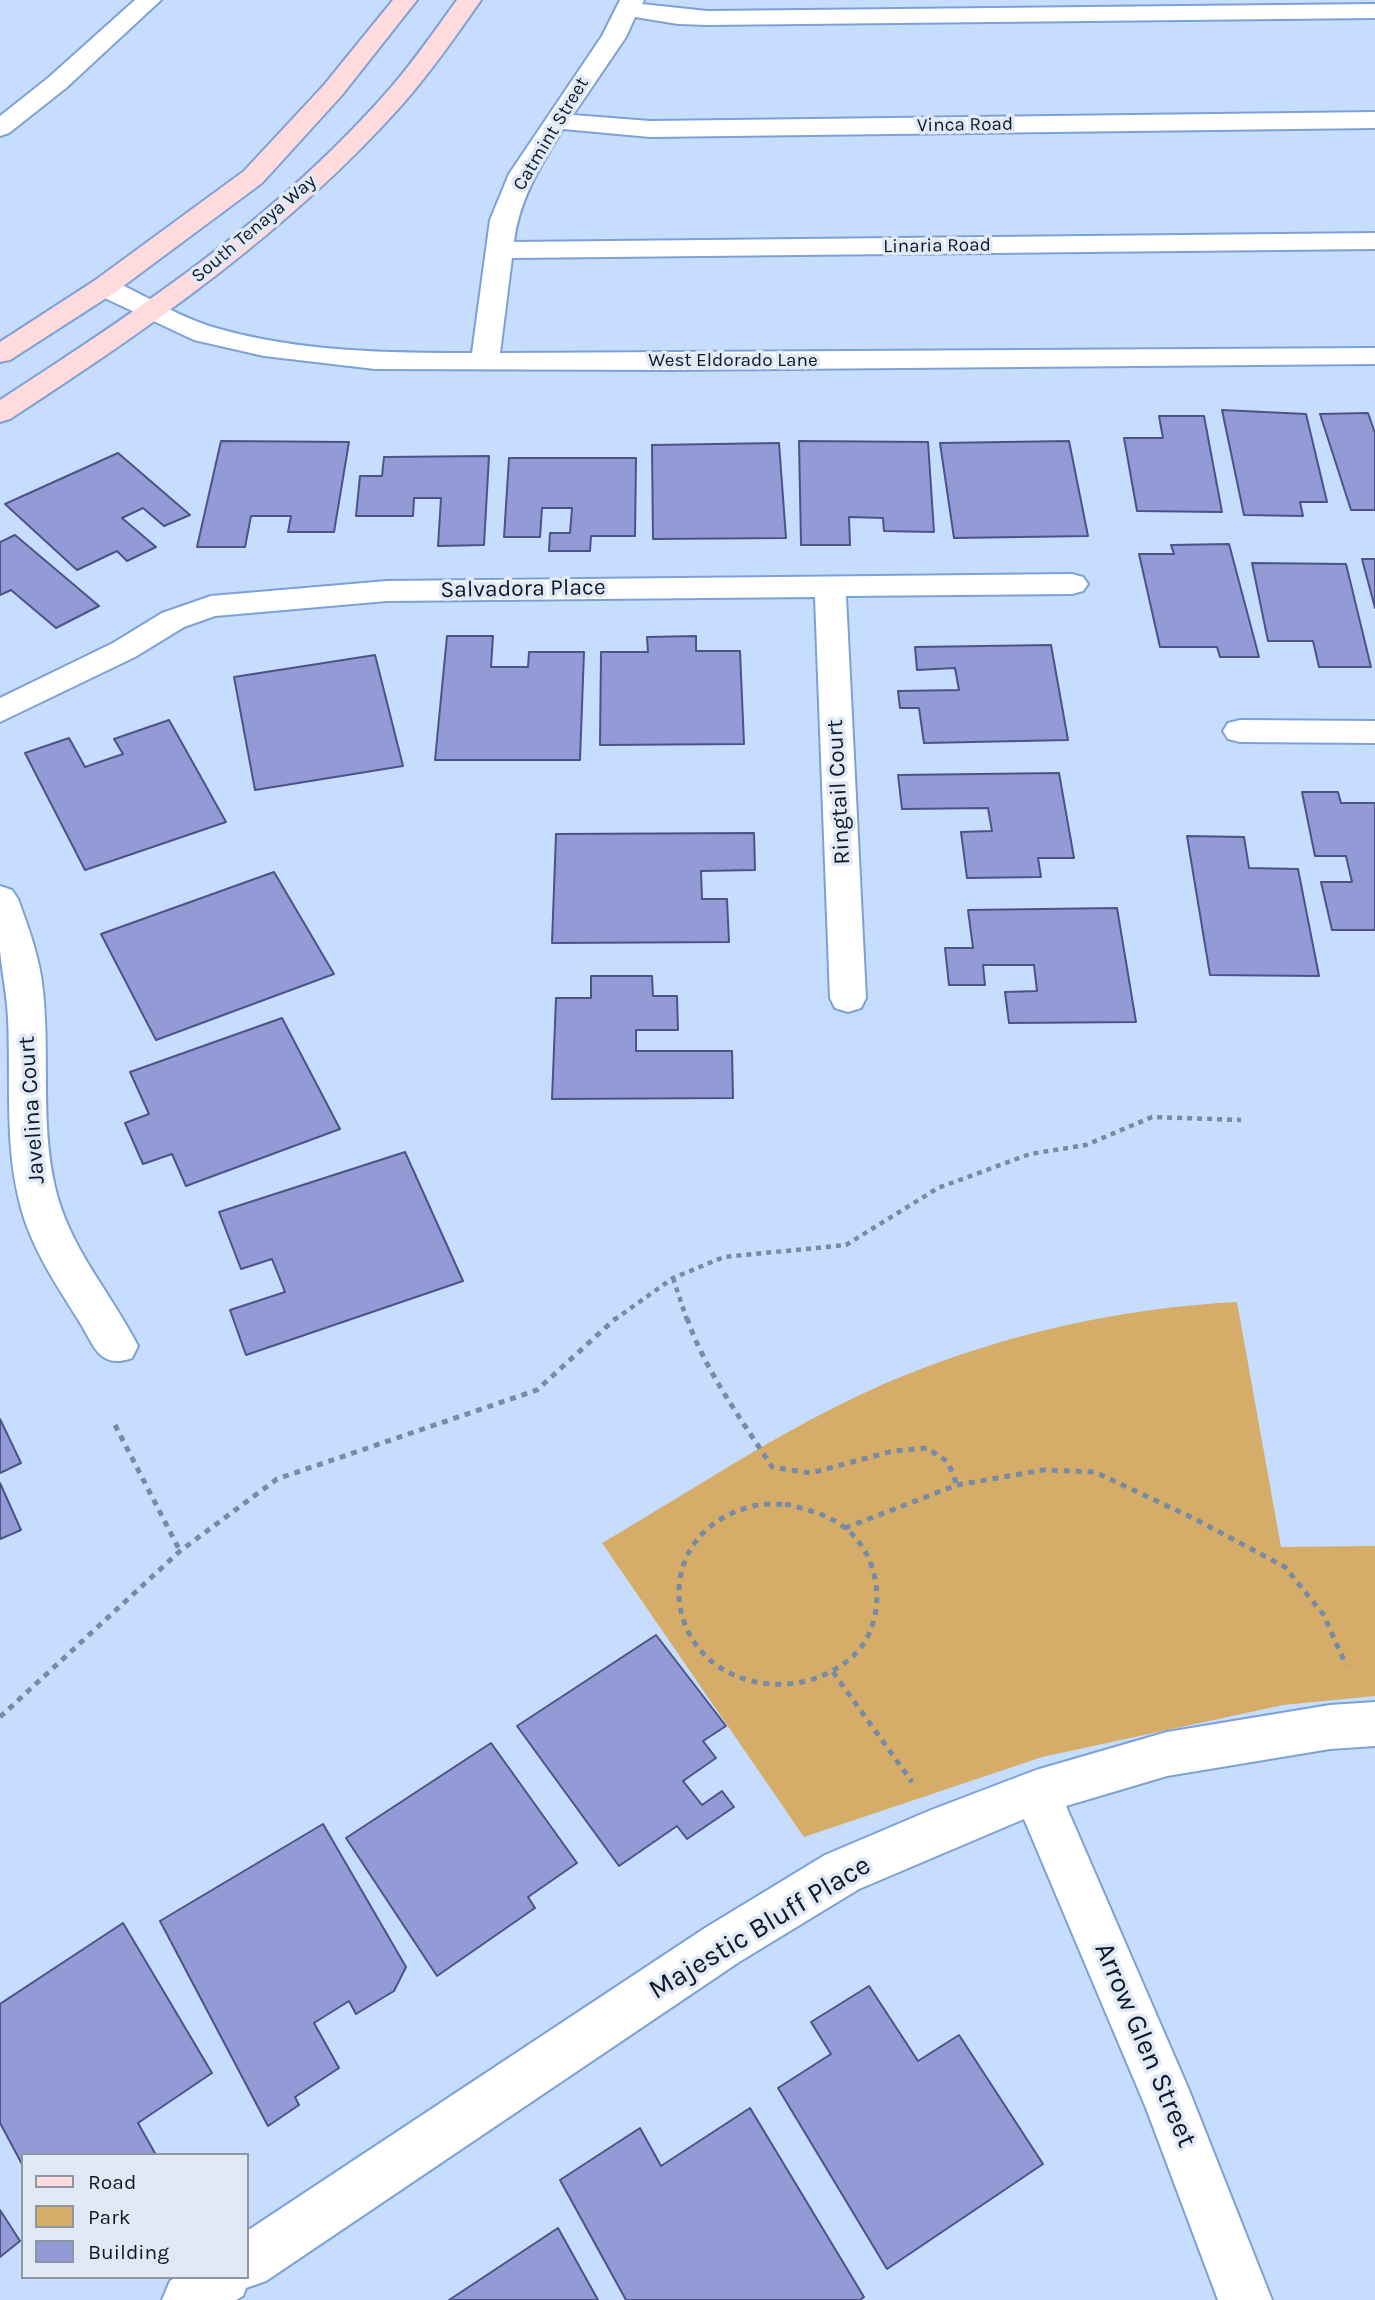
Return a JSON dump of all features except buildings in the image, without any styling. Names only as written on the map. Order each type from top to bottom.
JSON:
[{"type":"street","points":[[0,128],[57,83],[149,0]]},
{"type":"street","name":"South Tenaya Way","points":[[0,354],[104,287],[253,177],[356,64],[405,0]]},
{"type":"street","name":"South Tenaya Way","points":[[0,414],[153,312],[267,221],[326,169],[391,102],[428,58],[468,0]]},
{"type":"street","points":[[630,5],[678,17],[707,19],[1375,11]]},
{"type":"street","name":"Catmint Street","points":[[485,362],[503,220],[523,174],[614,37],[630,5]]},
{"type":"street","name":"Vinca Road","points":[[556,121],[650,129],[1375,120]]},
{"type":"street","name":"Linaria Road","points":[[499,250],[1375,241]]},
{"type":"street","name":"West Eldorado Lane","points":[[104,287],[204,334],[264,348],[375,361],[1375,356]]},
{"type":"street","name":"Salvadora Place","points":[[0,711],[124,649],[173,620],[211,606],[387,591],[1072,584]]},
{"type":"street","name":"Ringtail Court","points":[[830,587],[848,998]]},
{"type":"street","points":[[1240,731],[1375,732]]},
{"type":"street","name":"Javelina Court","points":[[0,899],[14,933],[25,991],[30,1148],[41,1210],[61,1255],[117,1346]]},
{"type":"street","name":"Majestic Bluff Place","points":[[248,2261],[722,1945],[842,1872],[948,1826],[1036,1792],[1167,1754],[1330,1727],[1375,1724]]},
{"type":"street","name":"Arrow Glen Street","points":[[1036,1792],[1189,2151],[1245,2300]]},
{"type":"street","points":[[189,2300],[221,2279]]},
{"type":"path","points":[[0,1717],[180,1551],[277,1479],[537,1390],[624,1310],[673,1278],[724,1257],[846,1245],[938,1188],[1030,1153],[1086,1145],[1152,1117],[1241,1120]]},
{"type":"path","points":[[673,1278],[692,1333],[724,1391],[772,1467],[811,1473],[893,1451],[927,1448],[948,1462],[957,1485]]},
{"type":"path","points":[[115,1425],[180,1551]]},
{"type":"path","points":[[845,1528],[957,1485],[1043,1470],[1095,1472],[1195,1519],[1284,1567],[1323,1614],[1346,1665]]},
{"type":"path","points":[[785,1504],[815,1511],[845,1528],[866,1551],[877,1581],[878,1612],[867,1642],[845,1665],[833,1671],[814,1681],[779,1687],[744,1680],[715,1665],[693,1643],[680,1616],[677,1587],[684,1558],[701,1534],[725,1517],[753,1506],[785,1504]]},
{"type":"path","points":[[833,1671],[912,1782]]},
{"type":"green space","points":[[1237,1302],[1281,1547],[1375,1546],[1375,1696],[1283,1705],[1042,1757],[804,1837],[602,1543],[787,1433],[903,1376],[984,1347],[1067,1325],[1151,1310]]}]
